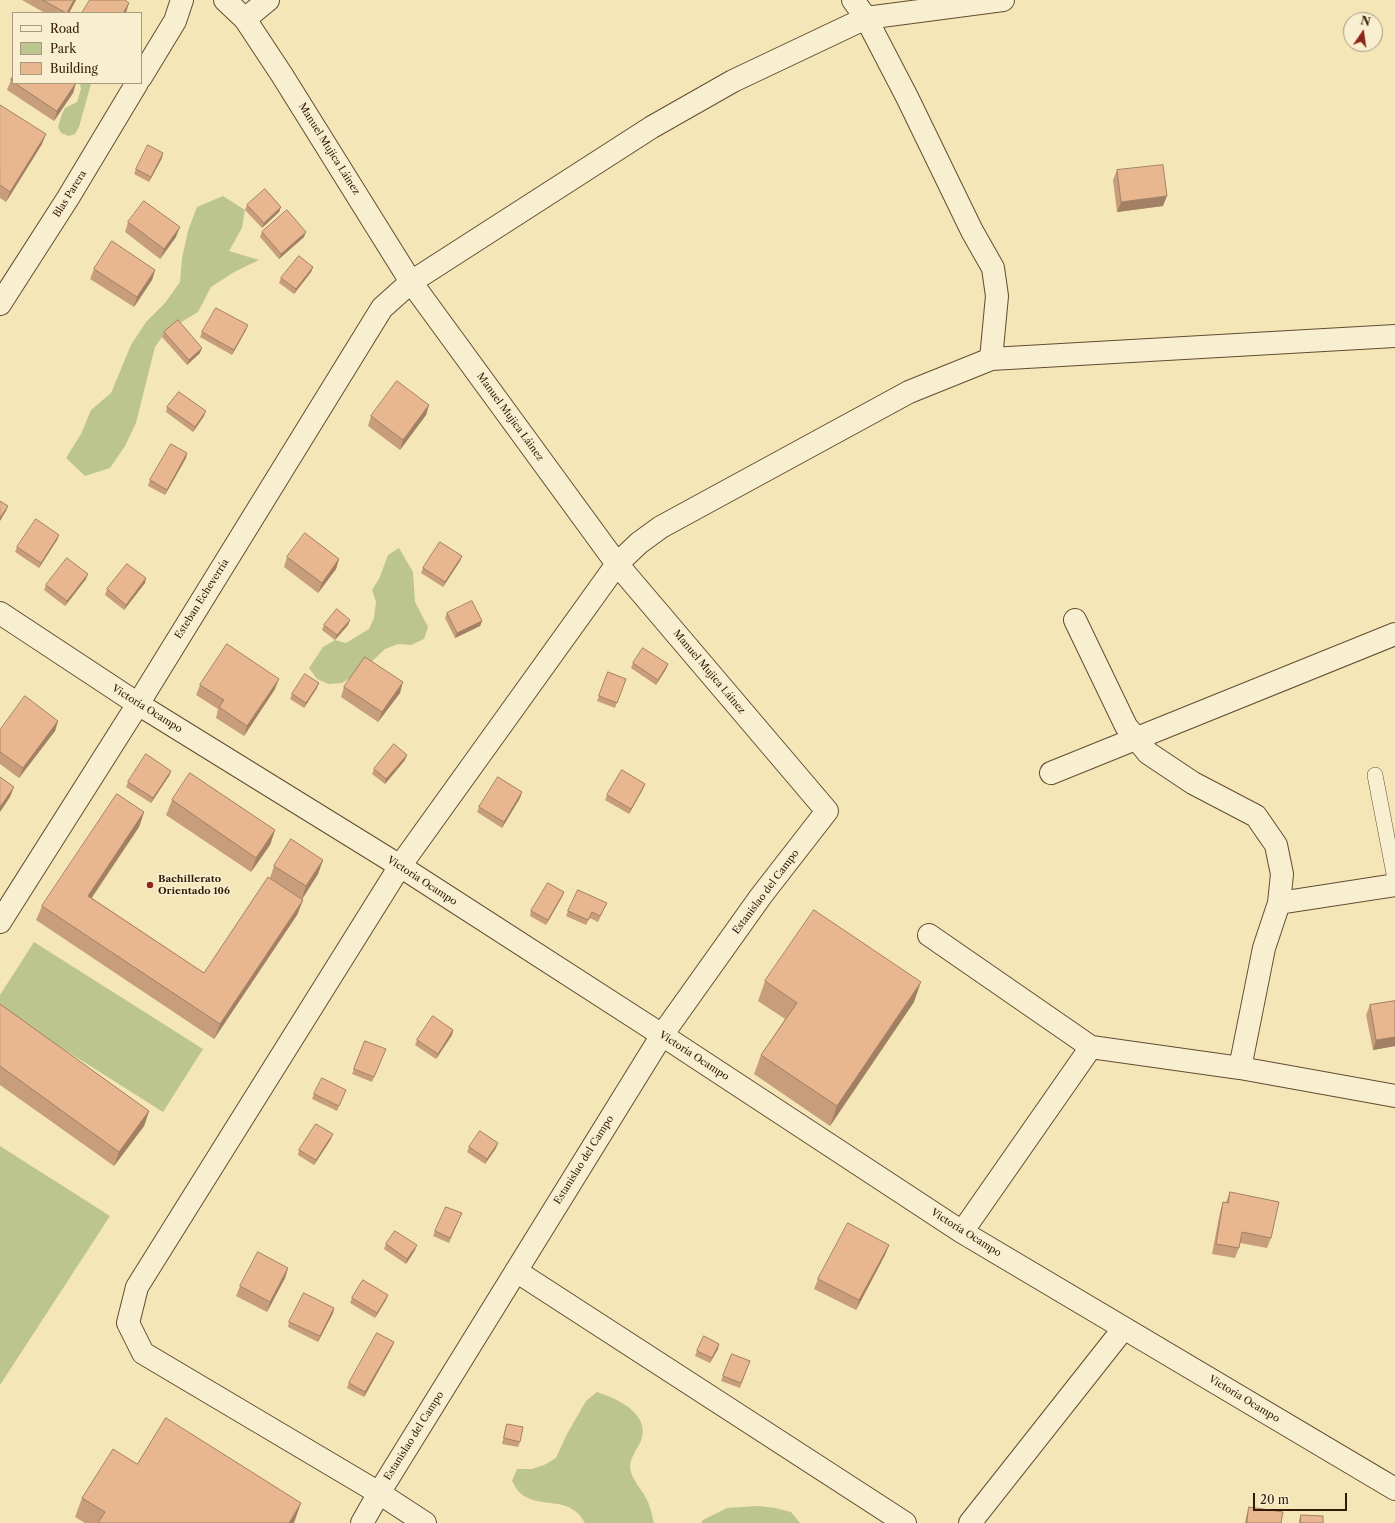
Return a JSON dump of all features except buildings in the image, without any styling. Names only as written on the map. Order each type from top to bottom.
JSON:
[{"type":"street","points":[[142,75],[175,21],[182,0]]},
{"type":"street","name":"Manuel Mujica Láinez","points":[[225,0],[245,19],[282,75],[411,282],[617,564],[827,811]]},
{"type":"street","points":[[245,19],[268,0]]},
{"type":"street","points":[[853,0],[866,18],[907,97],[972,231],[993,268],[997,296],[991,359]]},
{"type":"street","name":"Esteban Echeverría","points":[[0,922],[138,704],[382,308],[411,282],[652,127],[733,81],[866,18],[1003,0]]},
{"type":"street","name":"Blas Parera","points":[[0,304],[68,198],[136,84]]},
{"type":"street","points":[[425,1523],[379,1493],[143,1353],[128,1323],[137,1287],[400,866],[617,564],[639,543],[661,527],[909,392],[991,359],[1395,336]]},
{"type":"street","name":"Victoria Ocampo","points":[[0,613],[138,704],[400,866],[662,1035],[962,1232],[1395,1489]]},
{"type":"street","points":[[1075,620],[1126,726],[1148,753],[1193,782],[1256,816],[1276,845],[1282,874],[1279,902],[1264,948],[1240,1068]]},
{"type":"street","points":[[1051,773],[1395,634]]},
{"type":"street","name":"Estanislao del Campo","points":[[362,1523],[379,1493],[662,1035],[761,896],[827,811]]},
{"type":"street","points":[[1279,902],[1395,885]]},
{"type":"street","points":[[929,935],[1091,1047],[1240,1068],[1395,1096]]},
{"type":"street","points":[[962,1232],[1091,1047]]},
{"type":"street","points":[[516,1271],[905,1523]]},
{"type":"street","points":[[970,1523],[1124,1328]]},
{"type":"lane","points":[[1375,775],[1395,879]]},
{"type":"green space","points":[[80,84],[91,84],[79,127],[75,134],[69,136],[61,133],[58,127],[65,108],[77,102],[81,89]]},
{"type":"green space","points":[[223,196],[245,210],[242,228],[229,251],[259,260],[236,271],[211,287],[198,312],[176,325],[162,337],[155,347],[136,423],[125,446],[110,468],[85,476],[66,458],[81,434],[91,410],[111,393],[131,345],[146,322],[165,303],[180,282],[182,258],[188,231],[197,207]]},
{"type":"green space","points":[[399,548],[413,572],[415,602],[428,627],[424,639],[411,645],[398,644],[385,649],[365,668],[342,683],[329,684],[317,679],[309,668],[323,647],[335,640],[346,643],[369,629],[374,618],[376,602],[372,590],[379,579],[388,555]]},
{"type":"green space","points":[[34,942],[203,1049],[163,1112],[0,1009],[0,995]]},
{"type":"green space","points":[[0,1146],[110,1216],[0,1385]]},
{"type":"green space","points":[[597,1392],[623,1403],[637,1415],[641,1423],[643,1431],[641,1441],[632,1457],[630,1467],[635,1481],[648,1502],[654,1523],[585,1523],[571,1508],[527,1498],[519,1492],[512,1481],[517,1469],[532,1469],[544,1465],[556,1458],[567,1434],[586,1401]]},
{"type":"green space","points":[[758,1506],[791,1512],[800,1523],[701,1523],[703,1520],[727,1508]]},
{"type":"place","name":"Bachillerato Orientado 106","points":[[150,885]]}]
